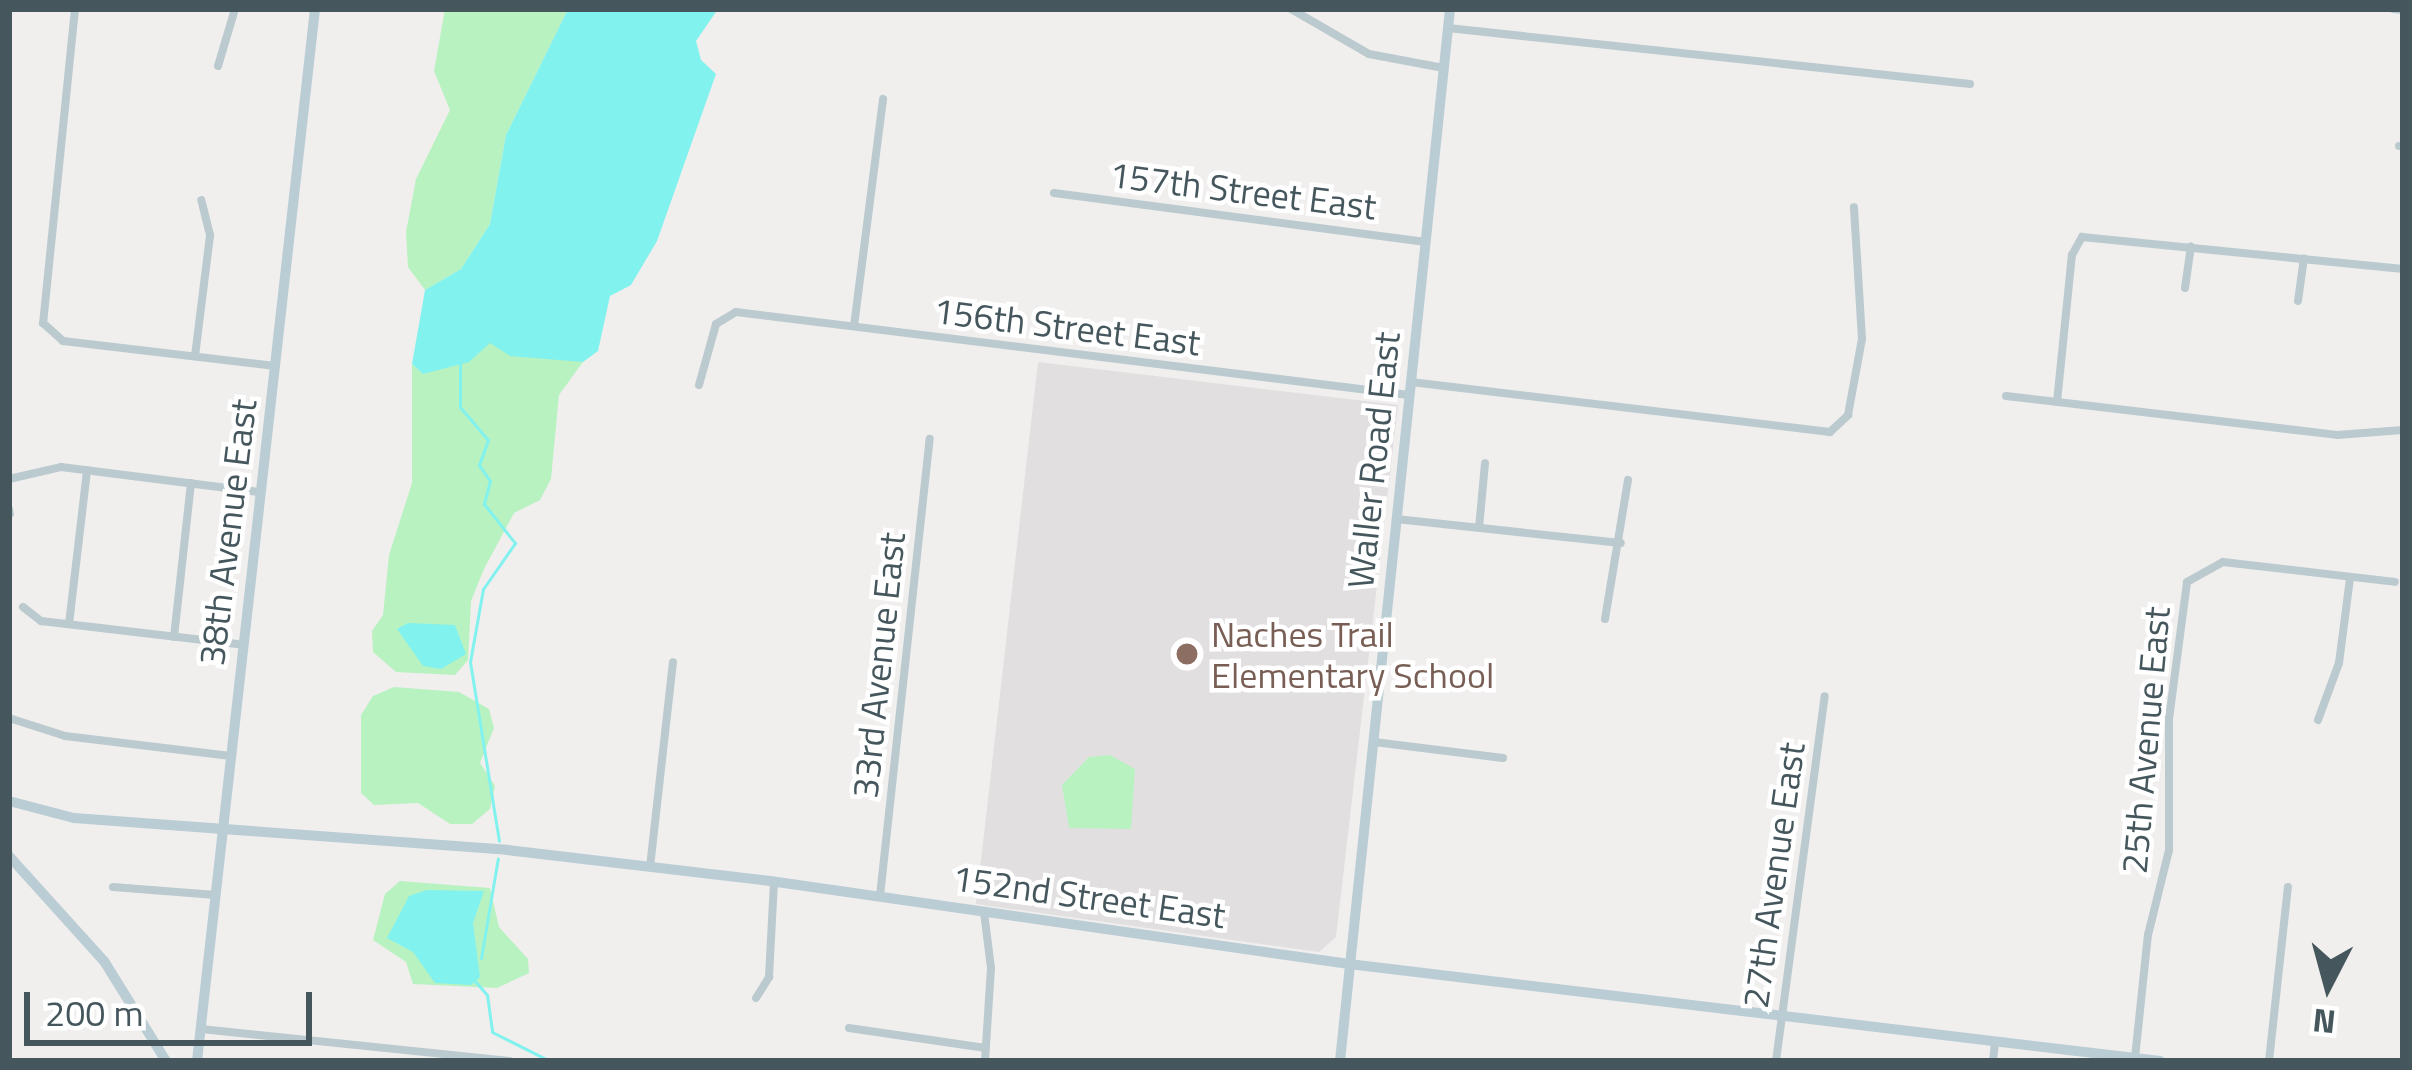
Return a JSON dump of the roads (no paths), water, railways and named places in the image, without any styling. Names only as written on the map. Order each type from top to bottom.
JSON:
[{"type":"main road","name":"38th Avenue East","points":[[198,1058],[315,9]]},
{"type":"main road","name":"Waller Road East","points":[[1340,1061],[1450,9]]},
{"type":"main road","name":"152nd Street East","points":[[9,801],[74,818],[774,881],[1349,964],[2160,1061]]},
{"type":"main road","points":[[9,856],[106,963],[166,1061]]},
{"type":"main road","points":[[181,1061],[198,1058]]},
{"type":"street","points":[[75,9],[41,317],[52,335],[276,367]]},
{"type":"street","points":[[218,66],[235,9]]},
{"type":"street","points":[[1291,9],[1369,54],[1444,68]]},
{"type":"street","points":[[2393,9],[2403,10]]},
{"type":"street","points":[[1448,28],[1970,84]]},
{"type":"street","points":[[854,326],[884,99]]},
{"type":"street","name":"157th Street East","points":[[1054,193],[1426,242]]},
{"type":"street","points":[[196,356],[210,235],[200,200]]},
{"type":"street","name":"156th Street East","points":[[698,385],[720,318],[736,312],[1830,432],[1848,415],[1861,349],[1854,207]]},
{"type":"street","points":[[2057,402],[2079,240],[2093,234],[2403,269]]},
{"type":"street","points":[[2185,287],[2191,246]]},
{"type":"street","points":[[2299,302],[2304,258]]},
{"type":"street","points":[[2006,396],[2359,436],[2403,430]]},
{"type":"street","name":"33rd Avenue East","points":[[880,896],[930,439]]},
{"type":"street","points":[[1479,527],[1486,463]]},
{"type":"street","points":[[9,479],[51,468],[262,492]]},
{"type":"street","points":[[69,624],[87,470]]},
{"type":"street","points":[[1605,619],[1628,480]]},
{"type":"street","points":[[174,637],[191,483]]},
{"type":"street","points":[[1396,520],[1621,543]]},
{"type":"street","name":"25th Avenue East","points":[[2134,1058],[2148,935],[2169,850],[2168,751],[2182,601],[2196,572],[2223,562],[2350,578]]},
{"type":"street","points":[[2318,720],[2339,663],[2350,578],[2395,582]]},
{"type":"street","points":[[23,608],[35,619],[244,645]]},
{"type":"street","points":[[650,867],[673,662]]},
{"type":"street","name":"27th Avenue East","points":[[1776,1061],[1825,696]]},
{"type":"street","points":[[9,718],[64,736],[231,755]]},
{"type":"street","points":[[1372,742],[1503,758]]},
{"type":"street","points":[[756,998],[769,977],[774,881]]},
{"type":"street","points":[[113,887],[216,895]]},
{"type":"street","points":[[2269,1061],[2288,887]]},
{"type":"street","points":[[984,912],[991,968],[986,1061]]},
{"type":"street","points":[[849,1028],[986,1048]]},
{"type":"street","points":[[201,1029],[509,1061]]},
{"type":"street","points":[[1993,1061],[1995,1041]]},
{"type":"water","points":[[568,9],[718,9],[696,41],[701,60],[716,74],[657,241],[631,285],[610,296],[598,351],[583,362],[510,356],[490,343],[469,362],[423,374],[412,364],[425,290],[461,269],[490,224],[506,135]]},
{"type":"water","points":[[408,623],[455,625],[466,654],[441,669],[423,666],[397,629]]},
{"type":"water","points":[[427,890],[484,891],[473,923],[480,977],[471,985],[435,983],[413,952],[387,938],[409,896]]},
{"type":"waterway","points":[[460,362],[460,407],[488,440],[479,465],[490,481],[484,504],[515,543],[483,589],[470,662],[499,841]]},
{"type":"waterway","points":[[481,958],[498,858]]},
{"type":"waterway","points":[[474,980],[487,995],[492,1032],[550,1061]]},
{"type":"place","name":"Naches Trail Elementary School","points":[[1187,654]]}]
